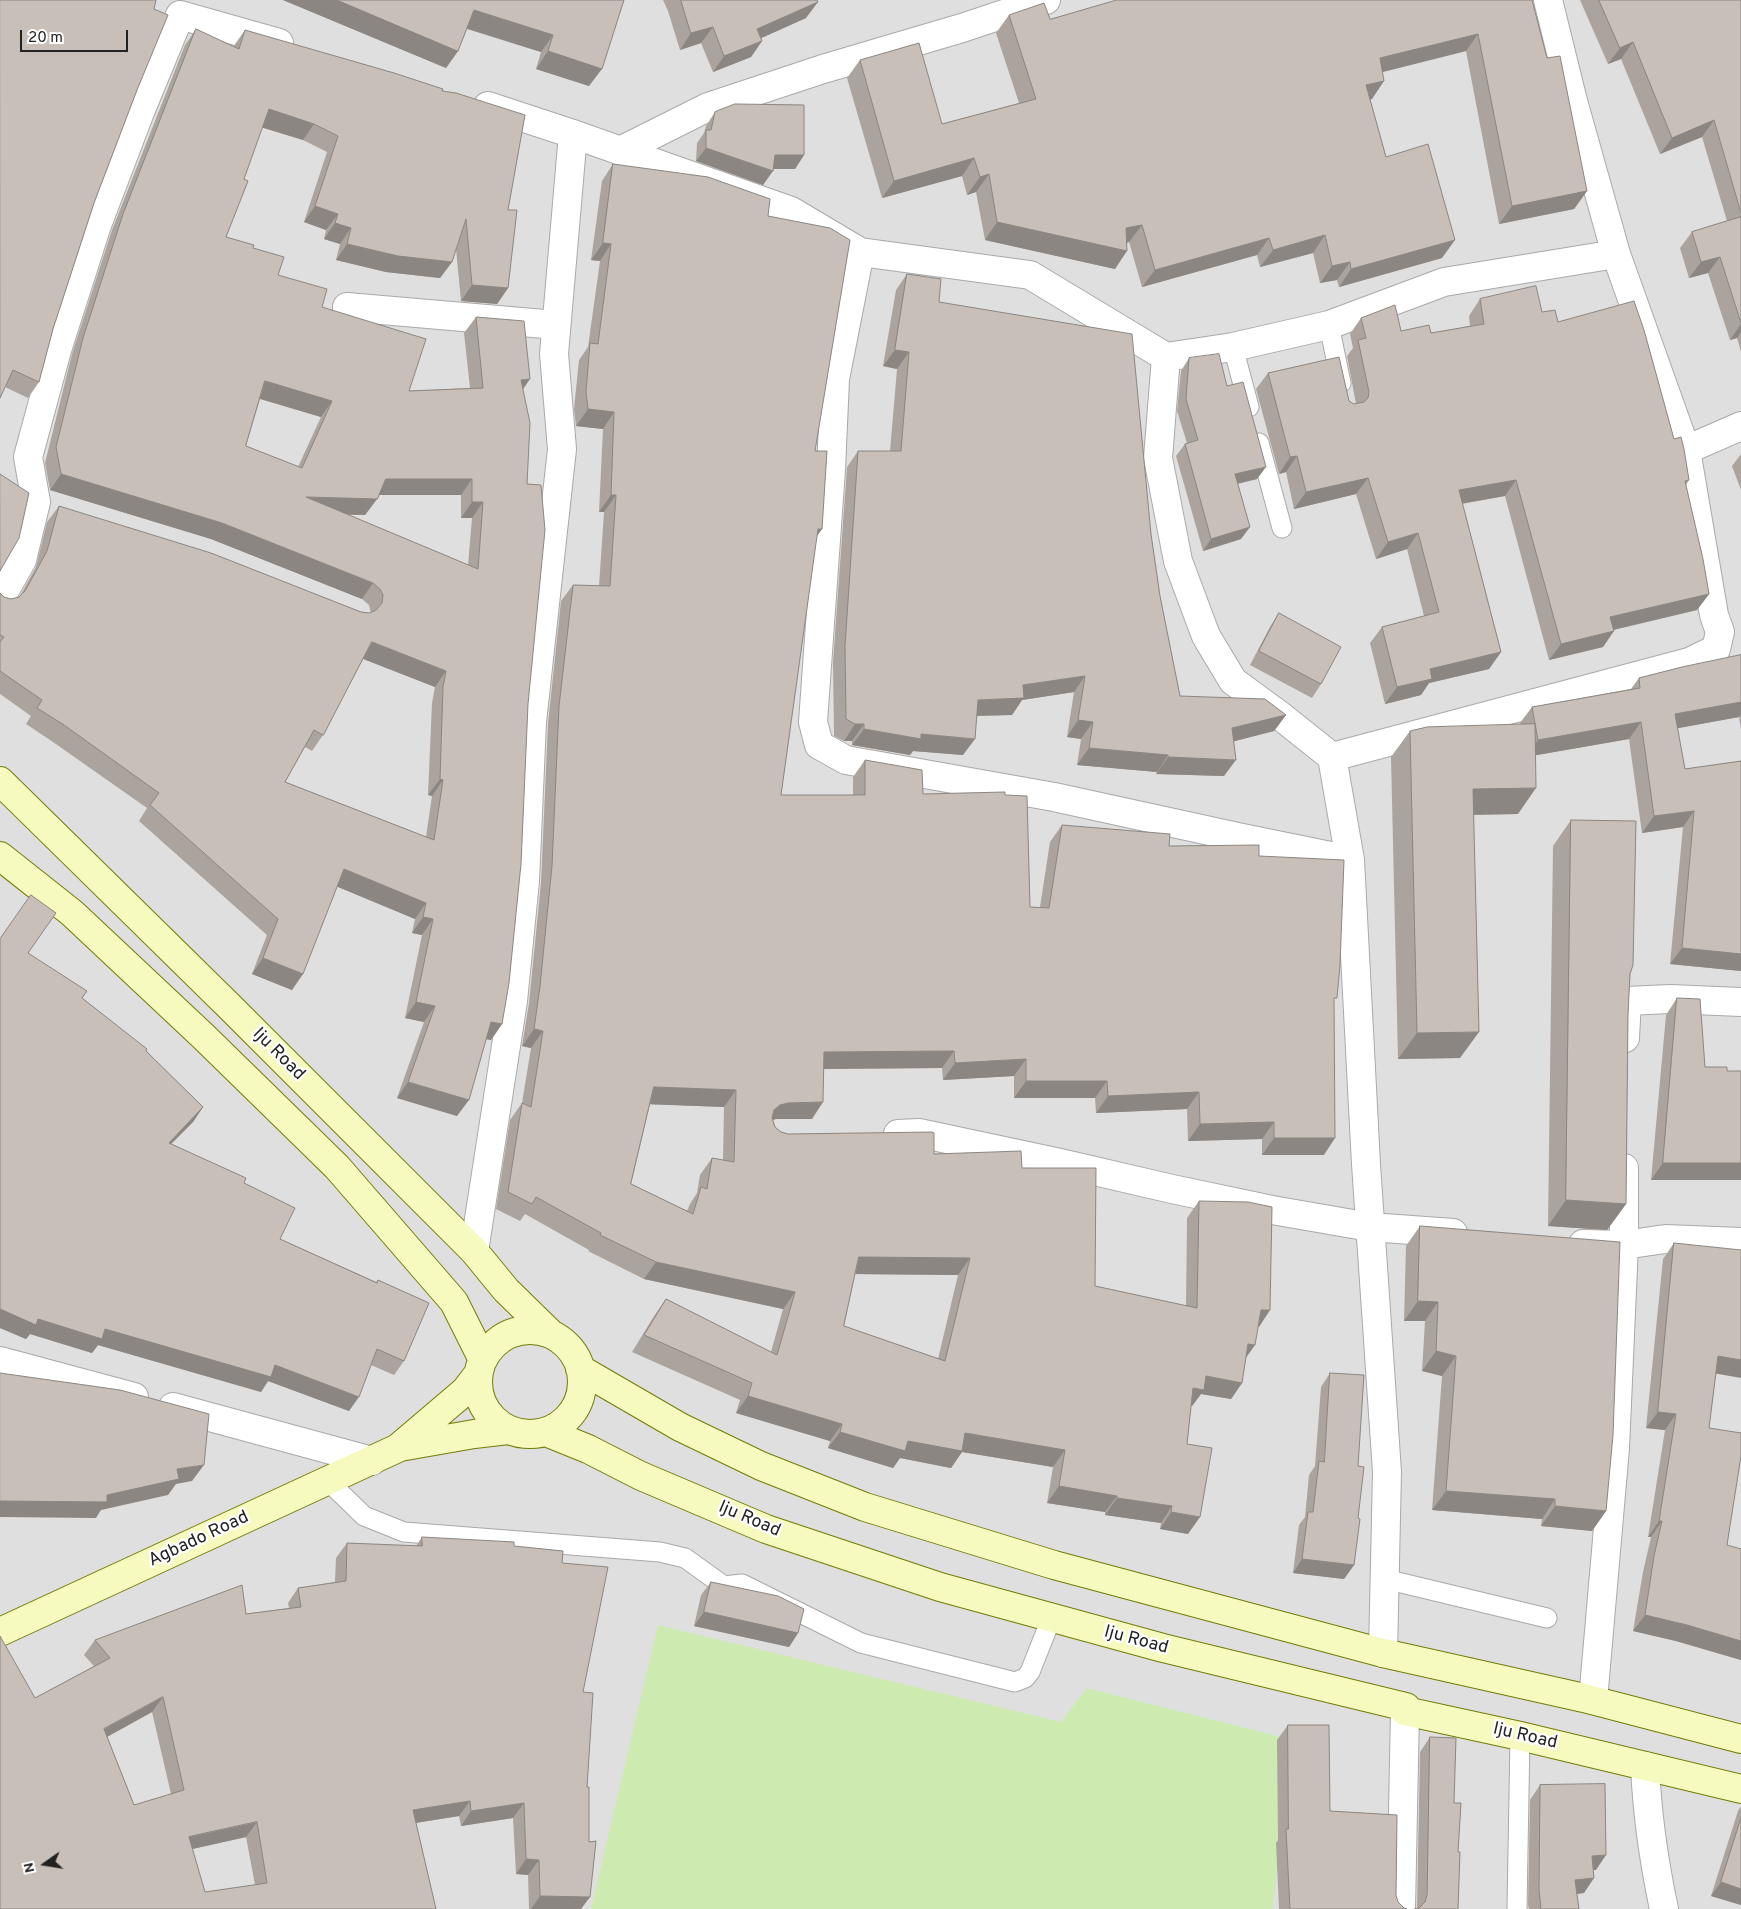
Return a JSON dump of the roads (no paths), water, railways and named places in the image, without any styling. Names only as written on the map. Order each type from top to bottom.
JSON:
[{"type":"main road","name":"Iju Road","points":[[0,782],[230,1006],[474,1251],[506,1290],[550,1334]]},
{"type":"main road","points":[[0,856],[72,913],[204,1037],[337,1167],[454,1302],[481,1367],[480,1396],[490,1416],[508,1430],[526,1435],[546,1432],[563,1423],[575,1408],[582,1389],[580,1369],[574,1354],[564,1343],[550,1334],[524,1330],[500,1339],[481,1367]]},
{"type":"main road","name":"Agbado Road","points":[[0,1632],[398,1448],[465,1391],[481,1367]]},
{"type":"main road","points":[[580,1369],[680,1427],[761,1466],[865,1507],[1054,1565],[1383,1653],[1594,1700],[1741,1739]]},
{"type":"main road","name":"Agbado Road","points":[[398,1448],[474,1434],[508,1430]]},
{"type":"main road","name":"Iju Road","points":[[546,1432],[588,1449],[641,1476],[766,1529],[940,1587],[1163,1648],[1406,1707],[1405,1711],[1520,1736],[1741,1789]]},
{"type":"street","points":[[620,151],[708,108],[822,69],[962,28],[1046,0]]},
{"type":"street","points":[[1332,757],[1689,662],[1716,649],[1720,632],[1714,615],[1686,450],[1616,254],[1573,101],[1548,0]]},
{"type":"street","points":[[0,600],[22,560],[46,505],[28,457],[57,350],[97,225],[140,112],[183,8],[303,50]]},
{"type":"street","points":[[462,98],[573,134],[791,211],[860,252],[1030,275],[1166,357],[1233,348],[1329,326],[1444,282],[1616,254]]},
{"type":"street","points":[[474,1251],[513,1001],[525,881],[532,722],[562,449],[554,354],[573,134]]},
{"type":"street","points":[[860,252],[835,379],[813,722],[819,745],[846,760],[1054,797],[1350,860]]},
{"type":"street","points":[[347,307],[556,325]]},
{"type":"street","points":[[1166,357],[1158,458],[1178,560],[1206,636],[1233,681],[1332,757],[1350,860],[1370,1227],[1387,1472],[1383,1653]]},
{"type":"street","points":[[1686,450],[1741,426]]},
{"type":"street","points":[[1625,1060],[1627,1001],[1670,999],[1741,1002]]},
{"type":"street","points":[[871,1134],[919,1134],[1272,1210],[1370,1227],[1475,1235]]},
{"type":"street","points":[[1594,1700],[1615,1448],[1624,1245],[1624,1148]]},
{"type":"street","points":[[1562,1242],[1595,1246],[1624,1245],[1665,1239],[1741,1242]]},
{"type":"street","points":[[0,1360],[372,1461]]},
{"type":"street","points":[[1401,1909],[1405,1711]]},
{"type":"street","points":[[1645,1766],[1647,1807],[1656,1874],[1664,1909]]},
{"type":"lane","points":[[1329,326],[1344,400]]},
{"type":"lane","points":[[1233,348],[1282,528]]},
{"type":"lane","points":[[328,1481],[364,1516],[404,1532],[660,1552],[685,1558],[724,1586],[742,1584],[861,1643],[1015,1682],[1025,1678],[1030,1672],[1051,1618]]},
{"type":"lane","points":[[1385,1579],[1548,1618]]},
{"type":"lane","points":[[1517,1909],[1520,1736]]}]
